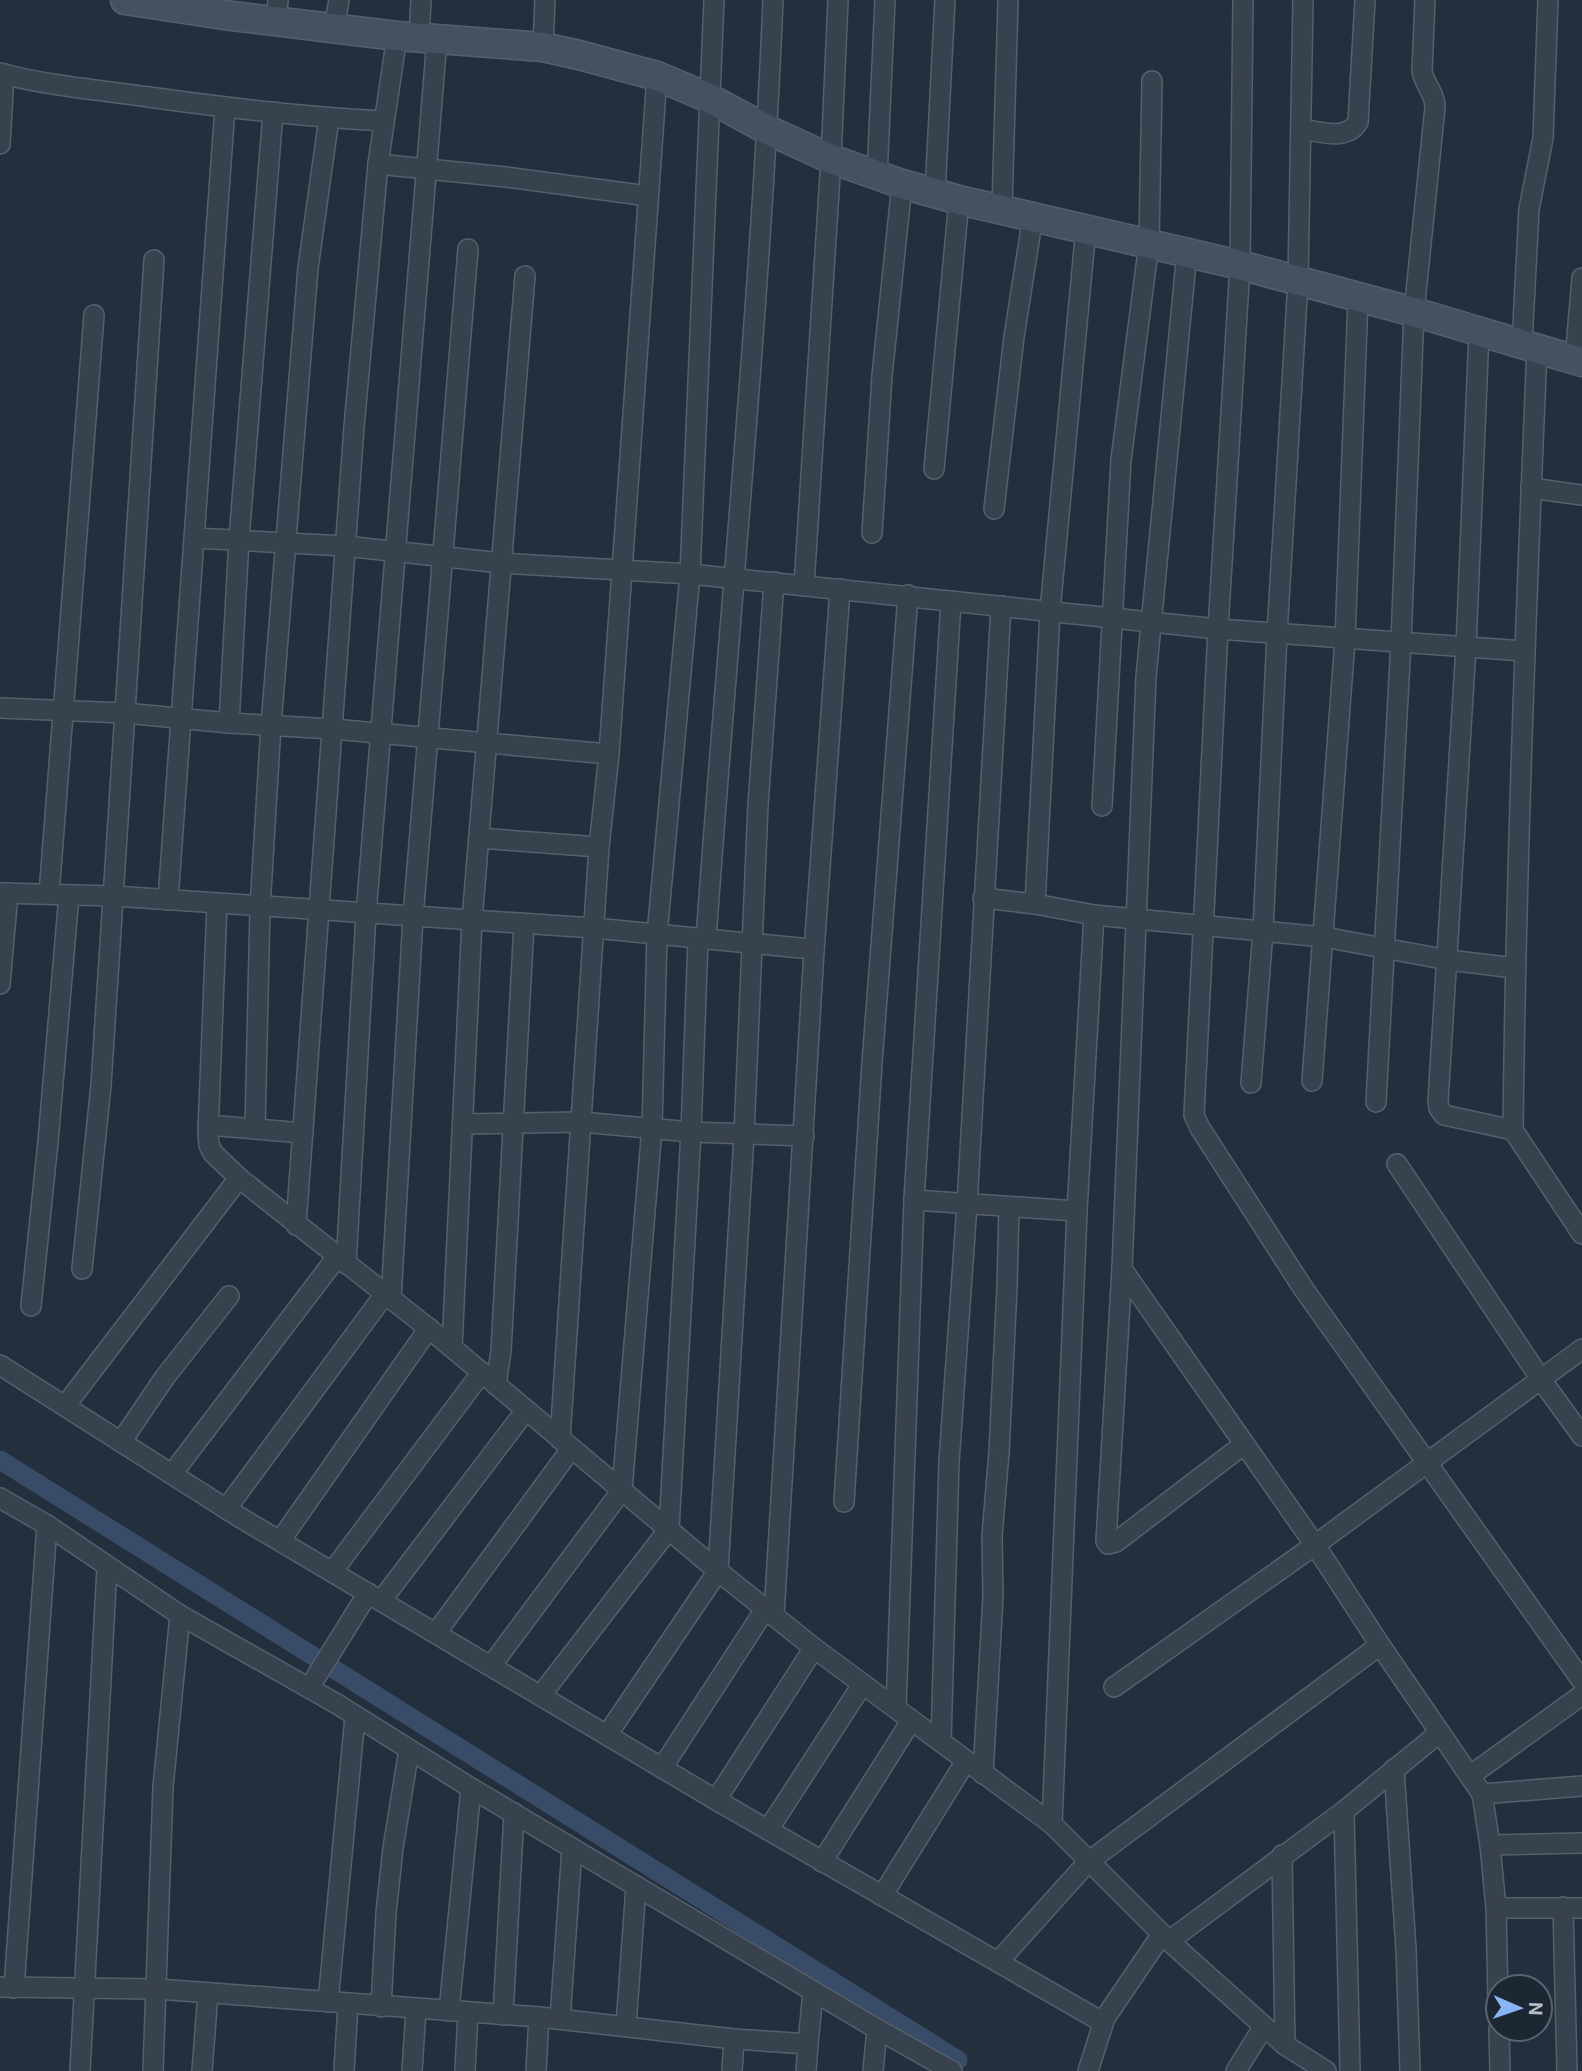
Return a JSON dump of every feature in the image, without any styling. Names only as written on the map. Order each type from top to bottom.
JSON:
[{"type":"street","points":[[125,0],[277,10],[334,28],[543,47],[657,76],[709,98],[768,130],[831,159],[890,180],[1240,265],[1358,299],[1415,312],[1578,361],[1582,278]]},
{"type":"street","points":[[334,28],[339,0]]},
{"type":"street","points":[[172,1474],[342,1260],[366,914],[426,168],[418,37],[421,0]]},
{"type":"street","points":[[543,47],[545,0]]},
{"type":"street","points":[[491,1666],[622,1490],[652,1127],[657,935],[690,575],[714,0]]},
{"type":"street","points":[[541,1695],[669,1529],[702,939],[747,423],[768,130],[774,0]]},
{"type":"street","points":[[804,586],[831,159],[838,0]]},
{"type":"street","points":[[872,533],[890,180],[885,0]]},
{"type":"street","points":[[934,469],[947,196],[945,0]]},
{"type":"street","points":[[1002,209],[1008,0]]},
{"type":"street","points":[[1243,0],[1240,265],[1218,629],[1194,1115],[1303,1288],[1582,1681]]},
{"type":"street","points":[[1251,1083],[1263,931],[1298,281],[1303,0]]},
{"type":"street","points":[[1302,129],[1340,134],[1347,133],[1358,122],[1365,0]]},
{"type":"street","points":[[1376,1102],[1386,948],[1415,312],[1435,102],[1424,82],[1422,71],[1425,0]]},
{"type":"street","points":[[1548,0],[1543,138],[1529,209],[1531,488],[1515,968],[1513,1130],[1582,1234]]},
{"type":"street","points":[[296,1225],[345,546],[379,164],[384,121],[418,37]]},
{"type":"street","points":[[0,144],[2,73],[70,87],[225,107],[384,121]]},
{"type":"street","points":[[436,1633],[566,1444],[598,847],[609,754],[657,76]]},
{"type":"street","points":[[1102,806],[1121,460],[1149,243],[1152,81]]},
{"type":"street","points":[[168,900],[225,107]]},
{"type":"street","points":[[229,723],[239,539],[273,112]]},
{"type":"street","points":[[255,1129],[260,908],[271,725],[308,268],[329,118]]},
{"type":"street","points":[[379,164],[648,196]]},
{"type":"street","points":[[994,509],[1014,337],[1033,216]]},
{"type":"street","points":[[1035,904],[1050,611],[1086,228]]},
{"type":"street","points":[[226,1509],[388,1296],[426,736],[468,248]]},
{"type":"street","points":[[1187,252],[1150,621],[1142,746],[1122,1269],[1106,1541],[1108,1544],[1116,1542],[1243,1445]]},
{"type":"street","points":[[82,1269],[101,1085],[153,260]]},
{"type":"street","points":[[452,1348],[472,920],[525,276]]},
{"type":"street","points":[[1312,1081],[1345,640],[1358,299]]},
{"type":"street","points":[[31,1306],[48,1142],[59,894],[62,710],[94,315]]},
{"type":"street","points":[[1479,332],[1466,647],[1439,1108],[1444,1115],[1513,1130]]},
{"type":"street","points":[[1531,488],[1582,495]]},
{"type":"street","points":[[195,538],[345,546],[501,563],[621,569],[774,582],[1218,629],[1524,651]]},
{"type":"street","points":[[607,1735],[718,1571],[744,1135],[758,805],[774,582]]},
{"type":"street","points":[[662,1768],[770,1612],[839,589]]},
{"type":"street","points":[[844,1502],[872,1063],[885,927],[908,596]]},
{"type":"street","points":[[822,1861],[903,1715],[914,1200],[951,601]]},
{"type":"street","points":[[941,1742],[949,1462],[967,1205],[1001,606]]},
{"type":"street","points":[[0,708],[125,713],[426,736],[609,754]]},
{"type":"street","points":[[480,838],[598,847]]},
{"type":"street","points":[[0,984],[4,893],[114,896],[260,908],[594,928],[814,951]]},
{"type":"street","points":[[983,898],[1094,915],[1324,937],[1448,960],[1515,968]]},
{"type":"street","points":[[216,904],[208,1125],[209,1145],[213,1153],[296,1225],[429,1328],[718,1571],[862,1685],[1052,1824],[1166,1937],[1285,2045],[1326,2071]]},
{"type":"street","points":[[1052,1824],[1077,1211],[1094,915]]},
{"type":"street","points":[[332,1572],[489,1379],[501,1352],[524,924]]},
{"type":"street","points":[[463,1124],[582,1122],[691,1132],[804,1136]]},
{"type":"street","points":[[208,1125],[303,1133]]},
{"type":"street","points":[[1397,1164],[1540,1378],[1582,1436]]},
{"type":"street","points":[[65,1406],[239,1178]]},
{"type":"street","points":[[914,1200],[1077,1211]]},
{"type":"street","points":[[982,1774],[993,1597],[992,1536],[999,1452],[1009,1207]]},
{"type":"street","points":[[1122,1269],[1315,1545],[1380,1646],[1482,1794],[1496,1908],[1497,1973]]},
{"type":"street","points":[[121,1442],[165,1377],[229,1296]]},
{"type":"street","points":[[280,1541],[429,1328]]},
{"type":"street","points":[[1114,1687],[1315,1545],[1582,1349]]},
{"type":"street","points":[[0,1365],[226,1509],[716,1800],[1097,2020],[1105,2018]]},
{"type":"street","points":[[309,1688],[355,1614],[374,1597],[526,1410]]},
{"type":"street","points":[[0,1497],[47,1525],[180,1615],[309,1688],[471,1788],[952,2071]]},
{"type":"street","points":[[47,1525],[7,1987],[157,1989],[539,2017],[734,2039],[808,2044]]},
{"type":"street","points":[[80,2071],[107,1567]]},
{"type":"street","points":[[153,2071],[163,1787],[180,1615]]},
{"type":"street","points":[[998,1962],[1088,1862],[1380,1646]]},
{"type":"street","points":[[716,1800],[814,1647]]},
{"type":"street","points":[[768,1830],[862,1685]]},
{"type":"street","points":[[1471,1775],[1582,1695]]},
{"type":"street","points":[[328,2002],[355,1717]]},
{"type":"street","points":[[1088,2071],[1105,2018],[1166,1937],[1344,1811],[1439,1733]]},
{"type":"street","points":[[382,2007],[392,1861],[409,1750]]},
{"type":"street","points":[[882,1896],[966,1761]]},
{"type":"street","points":[[1394,1769],[1406,1949],[1410,2071]]},
{"type":"street","points":[[1482,1794],[1582,1786]]},
{"type":"street","points":[[465,2071],[459,2012],[471,1788]]},
{"type":"street","points":[[1344,1811],[1350,2071]]},
{"type":"street","points":[[503,2015],[514,1813]]},
{"type":"street","points":[[1490,1845],[1582,1843]]},
{"type":"street","points":[[560,2019],[572,1847]]},
{"type":"street","points":[[1282,1855],[1285,2045]]},
{"type":"street","points":[[626,2026],[636,1886]]},
{"type":"street","points":[[1496,1908],[1573,1908],[1567,2071]]},
{"type":"street","points":[[806,2071],[813,1991]]},
{"type":"street","points":[[202,2071],[208,1993]]},
{"type":"street","points":[[344,2071],[348,2004]]},
{"type":"street","points":[[412,2071],[416,2009]]},
{"type":"street","points":[[536,2071],[539,2017]]},
{"type":"street","points":[[1236,2071],[1264,2026]]},
{"type":"street","points":[[873,2071],[877,2029]]},
{"type":"street","points":[[732,2071],[734,2039]]},
{"type":"street","points":[[1499,2043],[1500,2071]]},
{"type":"waterway","points":[[0,1460],[958,2060]]}]
